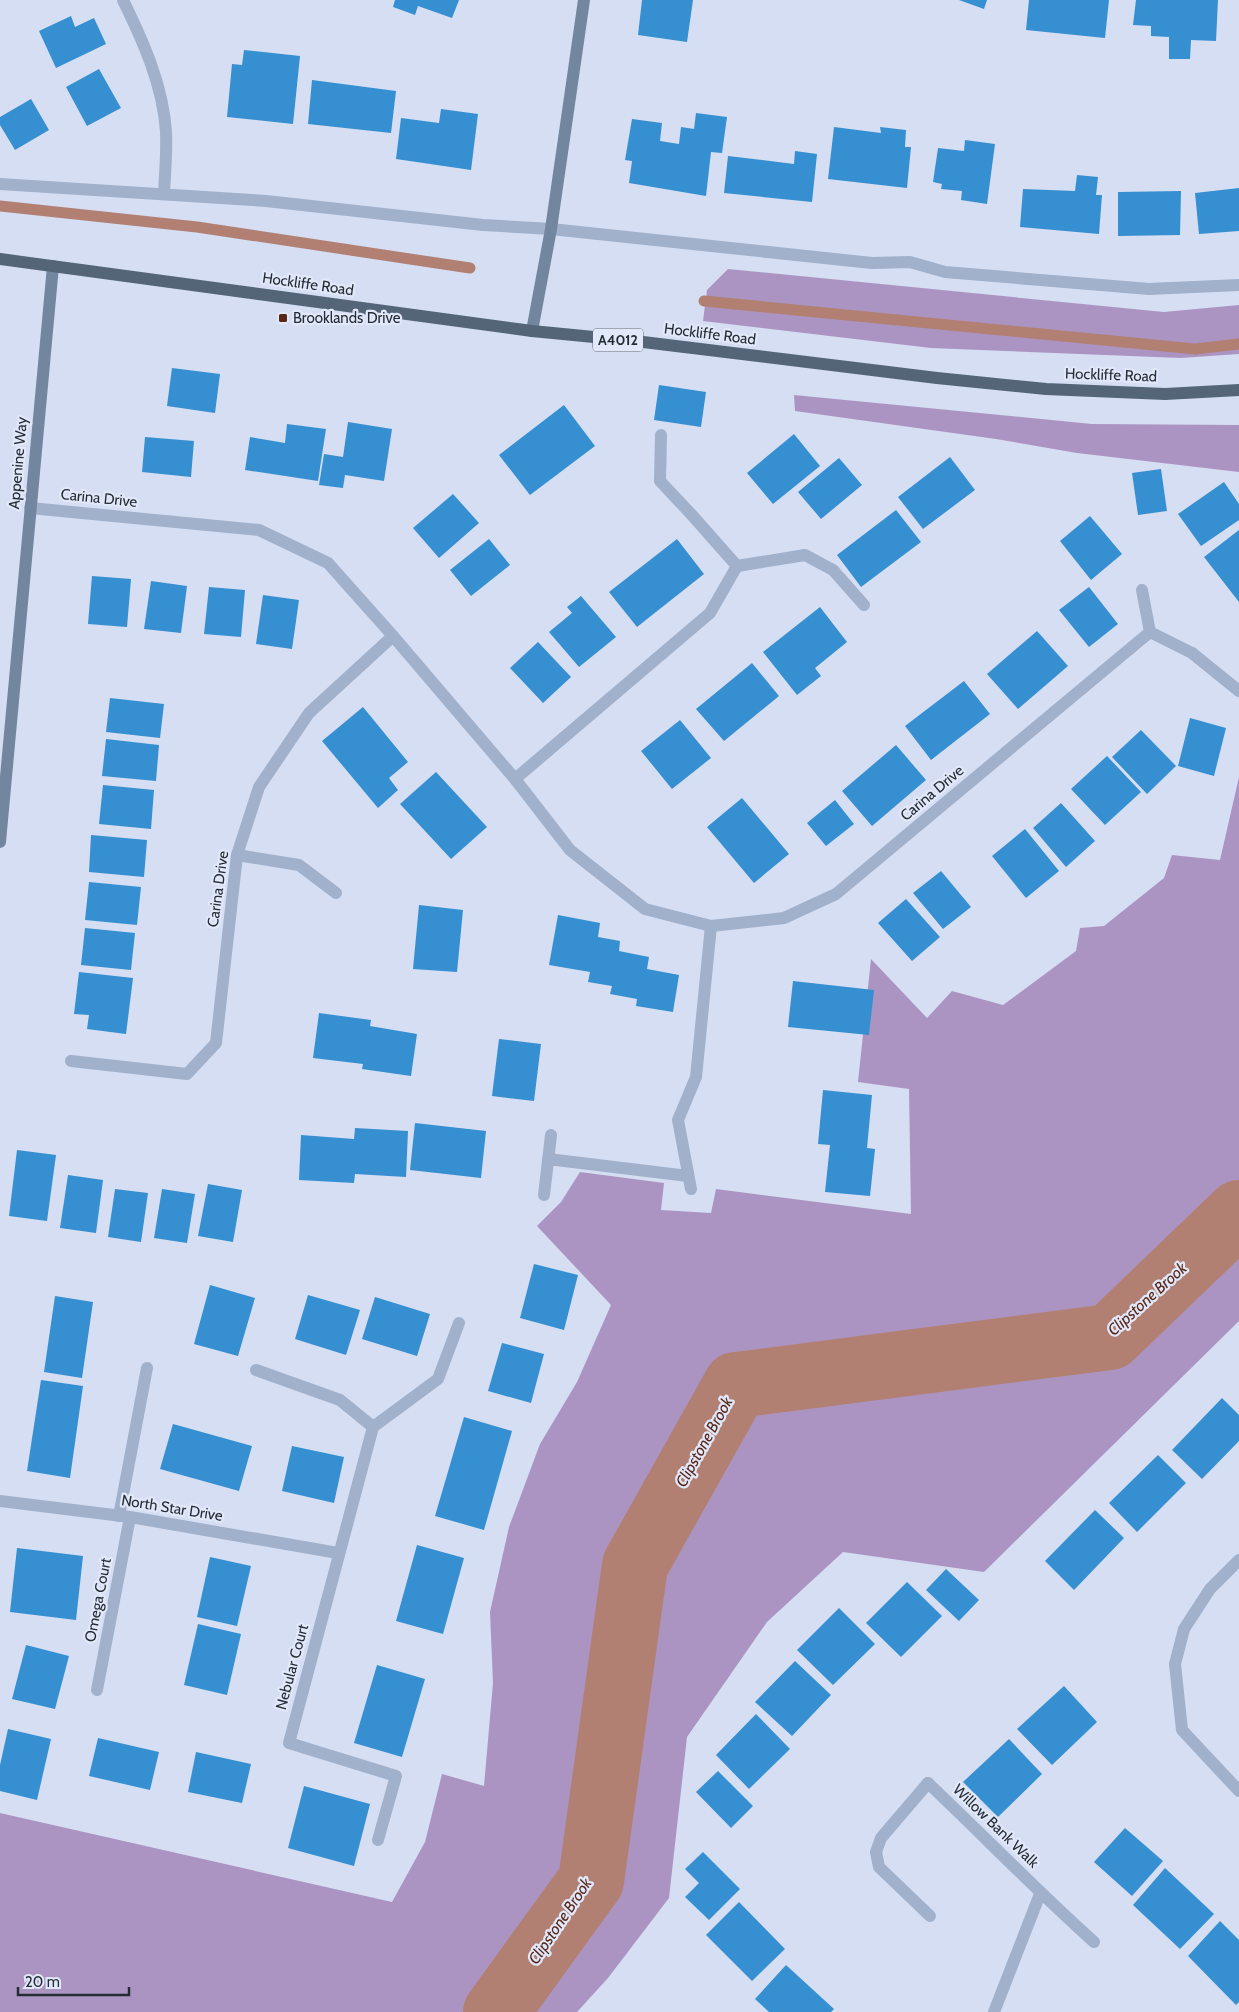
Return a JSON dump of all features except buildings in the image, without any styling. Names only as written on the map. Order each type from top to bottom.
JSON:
[{"type":"main road","name":"Hockliffe Road","points":[[0,259],[532,331],[645,342],[937,378],[1046,389],[1165,394],[1239,390]]},
{"type":"street","points":[[123,0],[144,43],[158,88],[166,131],[164,194]]},
{"type":"street","points":[[532,331],[551,229],[584,0]]},
{"type":"street","points":[[0,184],[266,201],[483,225],[551,229],[872,263],[910,262],[945,272],[1139,288],[1239,285]]},
{"type":"street","name":"Appenine Way","points":[[0,842],[53,266]]},
{"type":"street","points":[[661,435],[660,481],[737,566]]},
{"type":"street","name":"Carina Drive","points":[[30,508],[259,530],[328,563],[515,779],[570,850],[645,909],[711,926],[784,918],[836,894],[1150,632]]},
{"type":"street","points":[[737,566],[805,555],[833,570],[864,605]]},
{"type":"street","points":[[515,779],[710,613],[737,566]]},
{"type":"street","points":[[1142,590],[1150,632],[1192,653],[1239,691]]},
{"type":"street","name":"Carina Drive","points":[[71,1061],[187,1074],[216,1043],[237,855],[259,787],[309,713],[393,636]]},
{"type":"street","points":[[237,855],[298,865],[336,893]]},
{"type":"street","points":[[548,1159],[690,1183],[678,1120],[696,1077],[711,926]]},
{"type":"street","points":[[544,1195],[552,1135]]},
{"type":"street","points":[[256,1370],[340,1400],[373,1427],[438,1380],[460,1323]]},
{"type":"street","name":"Omega Court","points":[[97,1690],[148,1368]]},
{"type":"street","name":"Nebular Court","points":[[373,1427],[289,1743],[396,1776],[378,1840]]},
{"type":"street","name":"North Star Drive","points":[[0,1500],[124,1516],[338,1554]]},
{"type":"street","points":[[1239,1560],[1210,1589],[1184,1629],[1175,1664],[1182,1730],[1239,1791]]},
{"type":"street","name":"Willow Bank Walk","points":[[930,1916],[878,1867],[876,1852],[881,1838],[928,1783],[1014,1865],[1040,1894],[1094,1942]]},
{"type":"street","points":[[994,2012],[1040,1894]]},
{"type":"shaded area","points":[[728,269],[1164,312],[1239,305],[1239,354],[1181,358],[931,348],[703,321],[707,290]]},
{"type":"shaded area","points":[[794,395],[1092,424],[1239,425],[1239,472],[1077,453],[996,439],[795,411]]},
{"type":"shaded area","name":"Clipstone Brook","points":[[1239,777],[1239,1232],[1108,1335],[734,1383],[632,1564],[589,1880],[495,2012],[0,2012],[0,1813],[392,1902],[425,1842],[442,1774],[484,1786],[493,1683],[490,1612],[509,1527],[540,1444],[577,1382],[611,1305],[537,1226],[561,1202],[580,1172],[664,1183],[661,1210],[711,1213],[716,1189],[911,1214],[909,1089],[858,1082],[871,959],[927,1018],[952,991],[1003,1005],[1076,951],[1080,928],[1104,926],[1164,878],[1172,855],[1220,860]]},
{"type":"shaded area","name":"Clipstone Brook","points":[[1239,1240],[1239,1321],[984,1572],[843,1552],[767,1622],[687,1737],[669,1898],[608,1978],[577,2012],[499,2012],[593,1882],[638,1566],[737,1386],[1112,1340]]},
{"type":"waterway","points":[[0,206],[197,227],[470,268]]},
{"type":"waterway","points":[[704,301],[1195,349],[1239,344]]},
{"type":"waterway","name":"Clipstone Brook","points":[[496,2012],[591,1881],[635,1565],[736,1385],[1110,1337],[1239,1213]]},
{"type":"place","name":"Brooklands Drive","points":[[283,318]]}]
